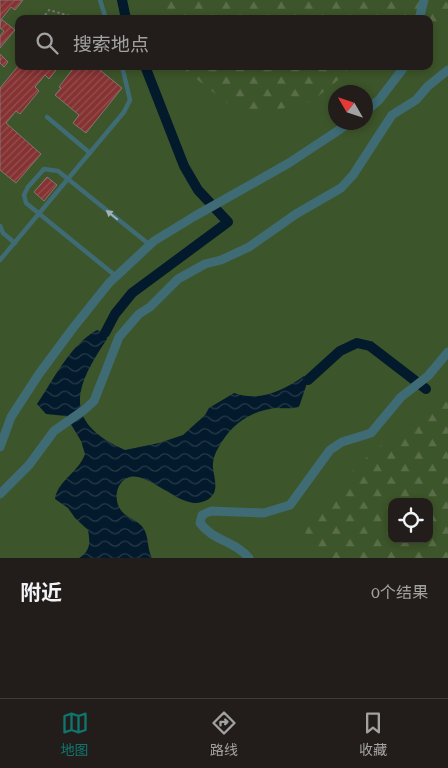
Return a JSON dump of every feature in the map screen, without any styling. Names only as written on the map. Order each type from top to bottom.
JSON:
[{"type":"street","points":[[420,15],[424,0]]},
{"type":"street","points":[[373,105],[402,70]]},
{"type":"street","points":[[0,494],[29,465],[54,431],[84,410],[94,400],[119,338],[139,314],[150,307],[178,279],[205,264],[221,260],[249,247],[296,214],[341,188],[353,175],[392,116],[416,100],[428,86],[448,70]]},
{"type":"street","points":[[0,447],[11,417],[39,374],[73,328],[117,277],[150,245],[338,130]]},
{"type":"street","points":[[249,558],[234,544],[206,532],[200,523],[202,515],[211,511],[264,513],[277,511],[290,505],[320,460],[330,450],[342,442],[372,433],[388,411],[448,352]]},
{"type":"lane","points":[[100,0],[105,15]]},
{"type":"lane","points":[[0,260],[69,180],[124,112],[130,100],[123,70]]},
{"type":"lane","points":[[47,117],[90,153]]},
{"type":"lane","points":[[117,277],[26,203],[24,195],[28,187],[44,169],[58,171],[150,245]]},
{"type":"lane","points":[[0,226],[3,233],[14,243]]},
{"type":"path","points":[[45,15],[49,10],[66,15]]},
{"type":"green space","points":[[0,0],[448,0],[448,438],[325,537],[367,558],[0,558]]},
{"type":"green space","points":[[156,0],[448,0],[448,24],[433,26],[433,15],[160,15]]},
{"type":"green space","points":[[185,70],[347,70],[332,85],[328,85],[328,88],[311,102],[245,117]]},
{"type":"green space","points":[[448,392],[448,558],[320,558],[305,538],[307,516],[368,456]]},
{"type":"water","points":[[97,330],[105,333],[107,339],[87,373],[82,388],[80,402],[83,415],[91,428],[105,439],[125,450],[159,443],[183,435],[205,415],[209,408],[234,393],[262,396],[288,386],[304,376],[308,380],[299,407],[261,411],[240,422],[228,433],[214,456],[215,490],[208,500],[196,503],[187,501],[138,477],[127,478],[123,481],[117,490],[117,502],[124,514],[144,529],[152,558],[79,558],[86,552],[89,546],[88,530],[75,518],[68,508],[55,499],[60,486],[78,466],[85,454],[81,441],[66,416],[46,414],[37,404],[71,353],[87,336]]},
{"type":"building","points":[[0,0],[23,0],[15,10],[11,7],[0,21]]},
{"type":"building","points":[[1,19],[15,30],[0,48],[0,36],[4,31],[0,28]]},
{"type":"building","points":[[0,54],[8,62],[4,67],[0,63]]},
{"type":"building","points":[[15,70],[56,70],[49,79],[45,75],[35,87],[39,91],[20,114],[16,111],[6,123],[41,154],[16,183],[0,170],[0,88]]},
{"type":"building","points":[[72,70],[100,70],[122,88],[86,133],[73,123],[79,115],[55,95],[61,88],[59,87]]},
{"type":"building","points":[[47,177],[57,185],[44,201],[34,192]]},
{"type":"waterway","points":[[122,0],[125,15]]},
{"type":"waterway","points":[[105,333],[115,314],[132,293],[228,222],[198,190],[184,166],[147,70]]},
{"type":"waterway","points":[[308,380],[340,351],[357,343],[370,346],[426,389]]}]
